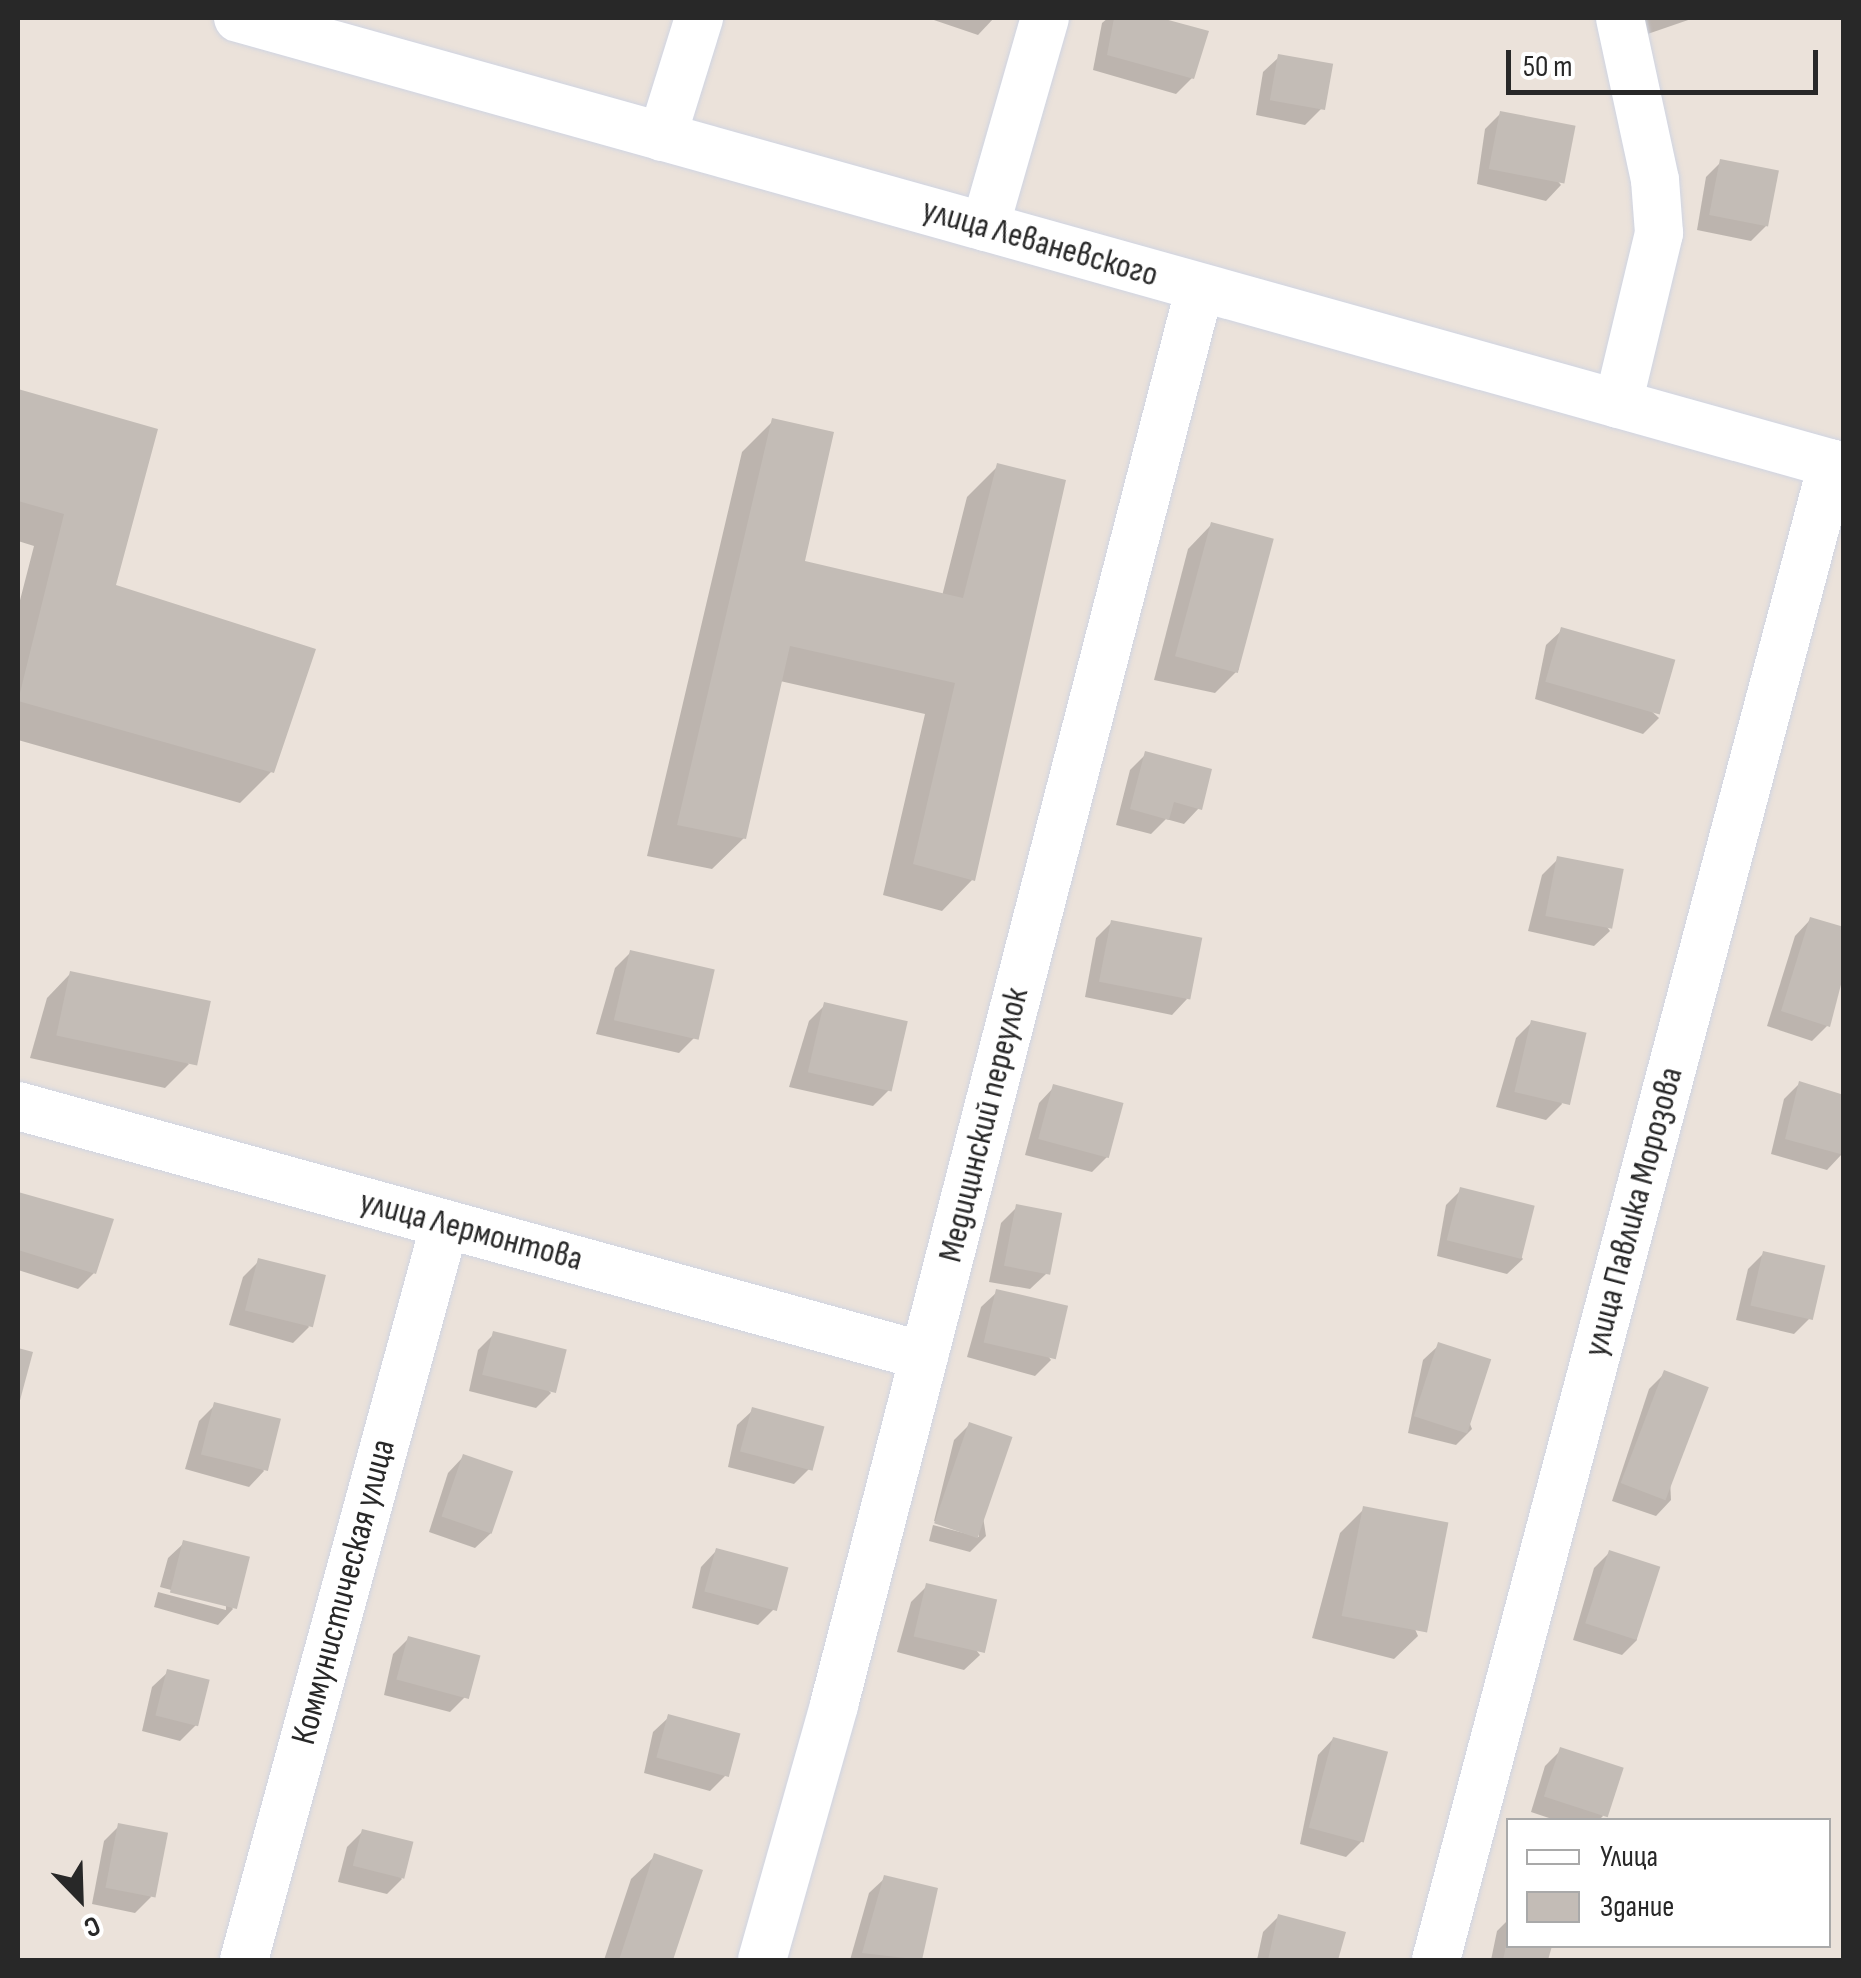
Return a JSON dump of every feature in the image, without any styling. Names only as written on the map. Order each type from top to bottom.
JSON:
[{"type":"street","name":"улица Леваневского","points":[[238,18],[318,28],[662,137],[1838,466]]},
{"type":"street","points":[[662,137],[700,18]]},
{"type":"street","points":[[984,227],[1044,18]]},
{"type":"street","points":[[1618,404],[1659,233],[1655,180],[1620,18]]},
{"type":"street","name":"Медицинский переулок","points":[[762,1960],[924,1356],[1200,287]]},
{"type":"street","name":"улица Павлика Морозова","points":[[1436,1960],[1838,466]]},
{"type":"street","name":"улица Лермонтова","points":[[18,1106],[924,1356]]},
{"type":"street","name":"Коммунистическая улица","points":[[244,1960],[444,1224]]},
{"type":"building","points":[[1114,18],[1161,18],[1209,31],[1194,79],[1107,55]]},
{"type":"building","points":[[1278,54],[1333,64],[1325,110],[1270,100]]},
{"type":"building","points":[[1500,111],[1576,126],[1564,184],[1489,169]]},
{"type":"building","points":[[1720,159],[1779,170],[1768,226],[1709,215]]},
{"type":"building","points":[[18,389],[158,429],[116,585],[316,649],[274,773],[18,701],[64,514],[18,501]]},
{"type":"building","points":[[772,418],[834,432],[805,561],[963,598],[997,463],[1066,480],[975,881],[913,864],[955,683],[790,646],[746,839],[677,825]]},
{"type":"building","points":[[1211,522],[1274,539],[1238,673],[1175,656]]},
{"type":"building","points":[[1561,627],[1675,660],[1660,715],[1545,682]]},
{"type":"building","points":[[1145,751],[1212,769],[1202,810],[1174,802],[1169,820],[1130,809]]},
{"type":"building","points":[[1557,856],[1624,869],[1612,929],[1545,916]]},
{"type":"building","points":[[1810,917],[1844,927],[1844,973],[1830,1027],[1781,1011]]},
{"type":"building","points":[[1111,920],[1202,938],[1190,1000],[1099,982]]},
{"type":"building","points":[[630,950],[715,970],[699,1040],[614,1020]]},
{"type":"building","points":[[70,971],[211,1001],[197,1065],[56,1036]]},
{"type":"building","points":[[824,1002],[908,1021],[892,1092],[808,1072]]},
{"type":"building","points":[[1531,1020],[1587,1033],[1570,1105],[1514,1092]]},
{"type":"building","points":[[1799,1081],[1844,1095],[1844,1155],[1785,1139]]},
{"type":"building","points":[[1053,1084],[1124,1103],[1109,1158],[1038,1139]]},
{"type":"building","points":[[1460,1187],[1535,1206],[1521,1259],[1447,1240]]},
{"type":"building","points":[[18,1192],[114,1219],[96,1274],[18,1250]]},
{"type":"building","points":[[1016,1204],[1062,1213],[1050,1275],[1004,1266]]},
{"type":"building","points":[[1763,1251],[1825,1265],[1813,1320],[1750,1306]]},
{"type":"building","points":[[258,1258],[326,1275],[313,1327],[245,1310]]},
{"type":"building","points":[[996,1289],[1068,1306],[1056,1359],[984,1343]]},
{"type":"building","points":[[493,1331],[567,1349],[556,1393],[482,1375]]},
{"type":"building","points":[[1438,1342],[1491,1359],[1467,1433],[1414,1416]]},
{"type":"building","points":[[18,1348],[33,1352],[19,1404],[18,1404]]},
{"type":"building","points":[[1664,1370],[1709,1387],[1665,1500],[1621,1483]]},
{"type":"building","points":[[214,1402],[281,1419],[268,1471],[201,1454]]},
{"type":"building","points":[[752,1407],[824,1426],[813,1471],[740,1451]]},
{"type":"building","points":[[969,1422],[1012,1437],[978,1538],[934,1523]]},
{"type":"building","points":[[463,1454],[513,1471],[492,1534],[442,1516]]},
{"type":"building","points":[[1363,1506],[1448,1523],[1427,1633],[1342,1616]]},
{"type":"building","points":[[183,1540],[250,1557],[237,1609],[170,1592]]},
{"type":"building","points":[[716,1548],[788,1567],[777,1611],[704,1591]]},
{"type":"building","points":[[1609,1550],[1660,1567],[1637,1640],[1585,1623]]},
{"type":"building","points":[[926,1583],[997,1599],[985,1653],[914,1637]]},
{"type":"building","points":[[408,1636],[480,1655],[469,1699],[396,1679]]},
{"type":"building","points":[[167,1669],[210,1680],[198,1726],[155,1716]]},
{"type":"building","points":[[668,1714],[740,1733],[729,1777],[656,1757]]},
{"type":"building","points":[[1333,1737],[1388,1752],[1364,1843],[1309,1828]]},
{"type":"building","points":[[1560,1747],[1624,1768],[1608,1817],[1544,1796]]},
{"type":"building","points":[[118,1823],[168,1833],[155,1898],[105,1888]]},
{"type":"building","points":[[362,1829],[413,1842],[404,1879],[353,1866]]},
{"type":"building","points":[[654,1853],[703,1870],[673,1960],[619,1960]]},
{"type":"building","points":[[884,1875],[938,1888],[922,1960],[862,1953]]},
{"type":"building","points":[[1278,1914],[1346,1932],[1338,1960],[1268,1960]]},
{"type":"building","points":[[1506,1946],[1551,1948],[1548,1960],[1503,1960]]}]
